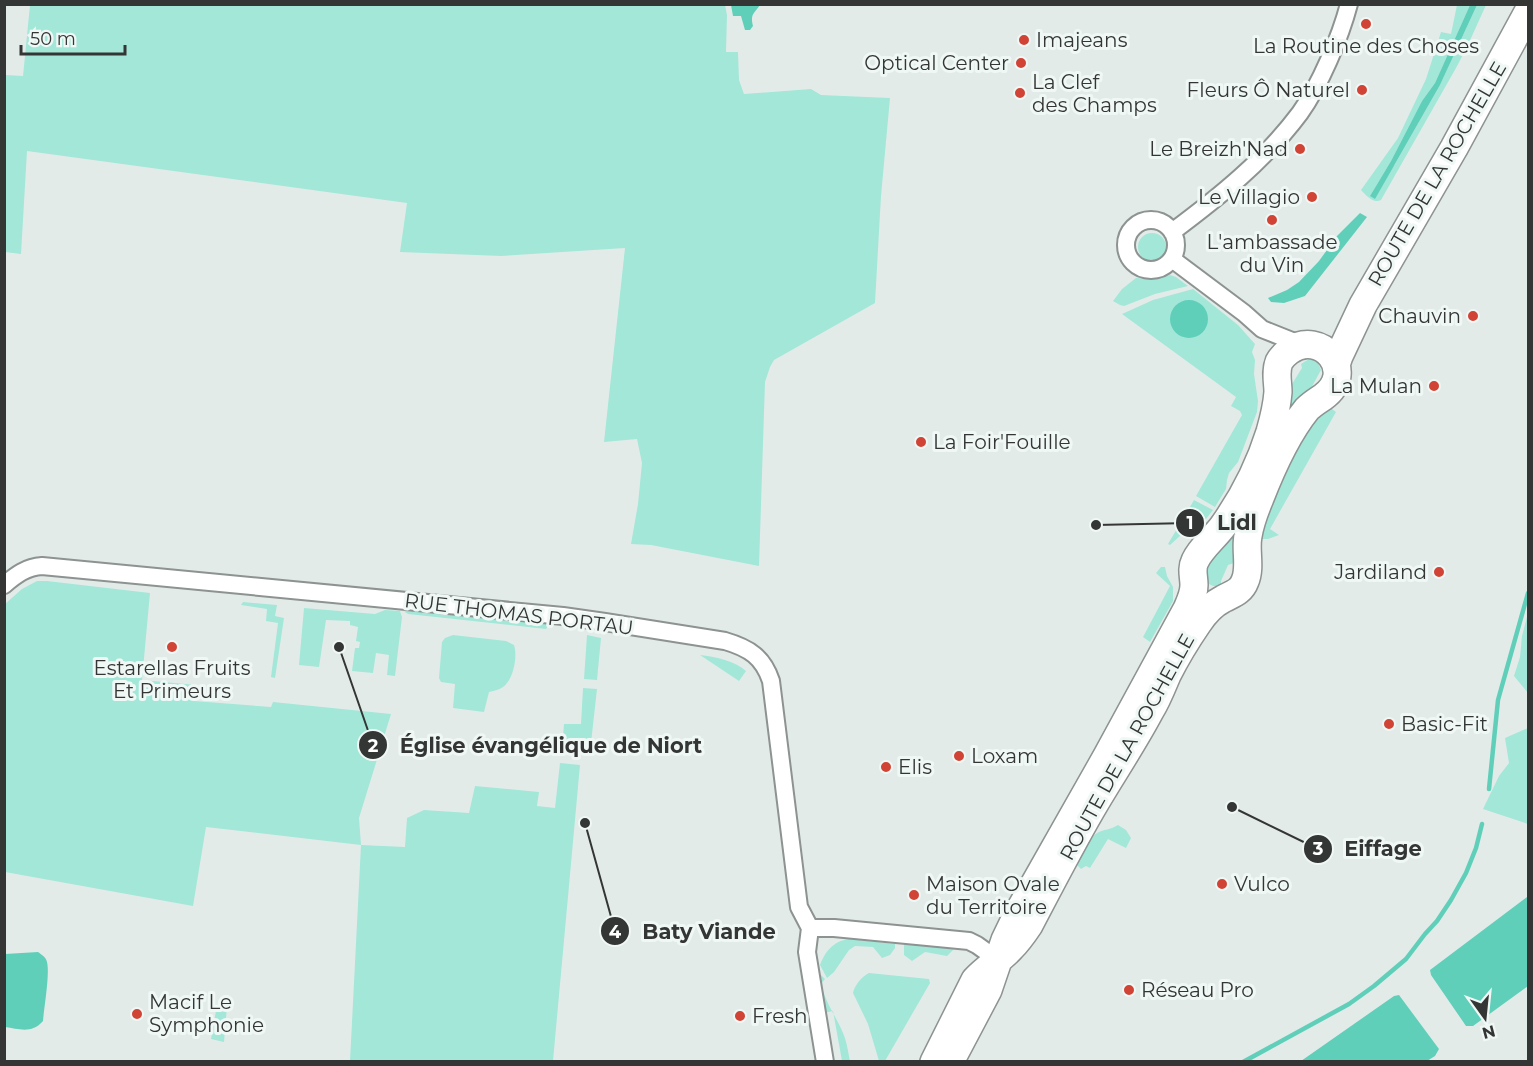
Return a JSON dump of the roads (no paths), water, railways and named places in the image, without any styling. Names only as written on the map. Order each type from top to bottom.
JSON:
[{"type":"main road","name":"ROUTE DE LA ROCHELLE","points":[[934,1062],[975,980],[1020,939],[1029,926],[1091,810],[1121,763],[1198,623],[1213,606],[1237,592],[1245,583],[1248,534],[1263,490],[1280,451],[1308,408],[1335,385],[1339,356],[1363,305],[1454,148],[1528,12]]},
{"type":"main road","name":"ROUTE DE LA ROCHELLE","points":[[950,1062],[988,990],[1005,940],[1018,913],[1187,609],[1194,584],[1192,575],[1195,561],[1231,514],[1246,488],[1268,438],[1275,414],[1279,363],[1284,355],[1293,348],[1307,345],[1335,331],[1363,305]]},
{"type":"main road","points":[[1307,345],[1319,346],[1327,351],[1336,365]]},
{"type":"main road","points":[[1194,584],[1207,597],[1222,599]]},
{"type":"street","points":[[1172,232],[1233,184],[1293,121],[1309,99],[1329,59],[1341,32],[1349,4]]},
{"type":"street","points":[[1154,220],[1168,227],[1172,232],[1176,245],[1175,253],[1167,265],[1160,269],[1146,270],[1132,263],[1126,253],[1126,247],[1128,234],[1132,229],[1142,222],[1154,220]]},
{"type":"street","points":[[1172,260],[1262,329],[1307,345]]},
{"type":"street","points":[[1262,329],[1277,371]]},
{"type":"street","name":"RUE THOMAS PORTAU","points":[[4,585],[28,568],[42,566],[563,616],[725,641],[742,647],[758,658],[767,670],[771,681],[799,907],[810,928],[807,952],[825,1062]]},
{"type":"street","points":[[810,928],[834,928],[969,941],[998,960]]},
{"type":"waterway","points":[[1489,789],[1498,700],[1528,593]]},
{"type":"waterway","points":[[1243,1062],[1349,1004],[1406,959],[1451,900],[1466,873],[1482,824]]},
{"type":"place","name":"La Routine des Choses","points":[[1366,24]]},
{"type":"place","name":"Imajeans","points":[[1024,40]]},
{"type":"place","name":"Optical Center","points":[[1021,63]]},
{"type":"place","name":"Fleurs Ô Naturel","points":[[1362,90]]},
{"type":"place","name":"La Clef des Champs","points":[[1020,93]]},
{"type":"place","name":"Le Breizh'Nad","points":[[1300,149]]},
{"type":"place","name":"Le Villagio","points":[[1312,197]]},
{"type":"place","name":"L'ambassade du Vin","points":[[1272,220]]},
{"type":"place","name":"Chauvin","points":[[1473,316]]},
{"type":"place","name":"La Mulan","points":[[1434,386]]},
{"type":"place","name":"La Foir'Fouille","points":[[921,442]]},
{"type":"place","name":"Lidl","points":[[1096,525]]},
{"type":"place","name":"Jardiland","points":[[1439,572]]},
{"type":"place","name":"Estarellas Fruits Et Primeurs","points":[[172,647]]},
{"type":"place","name":"Église évangélique de Niort","points":[[339,647]]},
{"type":"place","name":"Basic-Fit","points":[[1389,724]]},
{"type":"place","name":"Loxam","points":[[959,756]]},
{"type":"place","name":"Elis","points":[[886,767]]},
{"type":"place","name":"Eiffage","points":[[1232,807]]},
{"type":"place","name":"Baty Viande","points":[[585,823]]},
{"type":"place","name":"Vulco","points":[[1222,884]]},
{"type":"place","name":"Maison Ovale du Territoire","points":[[914,895]]},
{"type":"place","name":"Réseau Pro","points":[[1129,990]]},
{"type":"place","name":"Macif Le Symphonie","points":[[137,1014]]},
{"type":"place","name":"Fresh","points":[[740,1016]]}]
